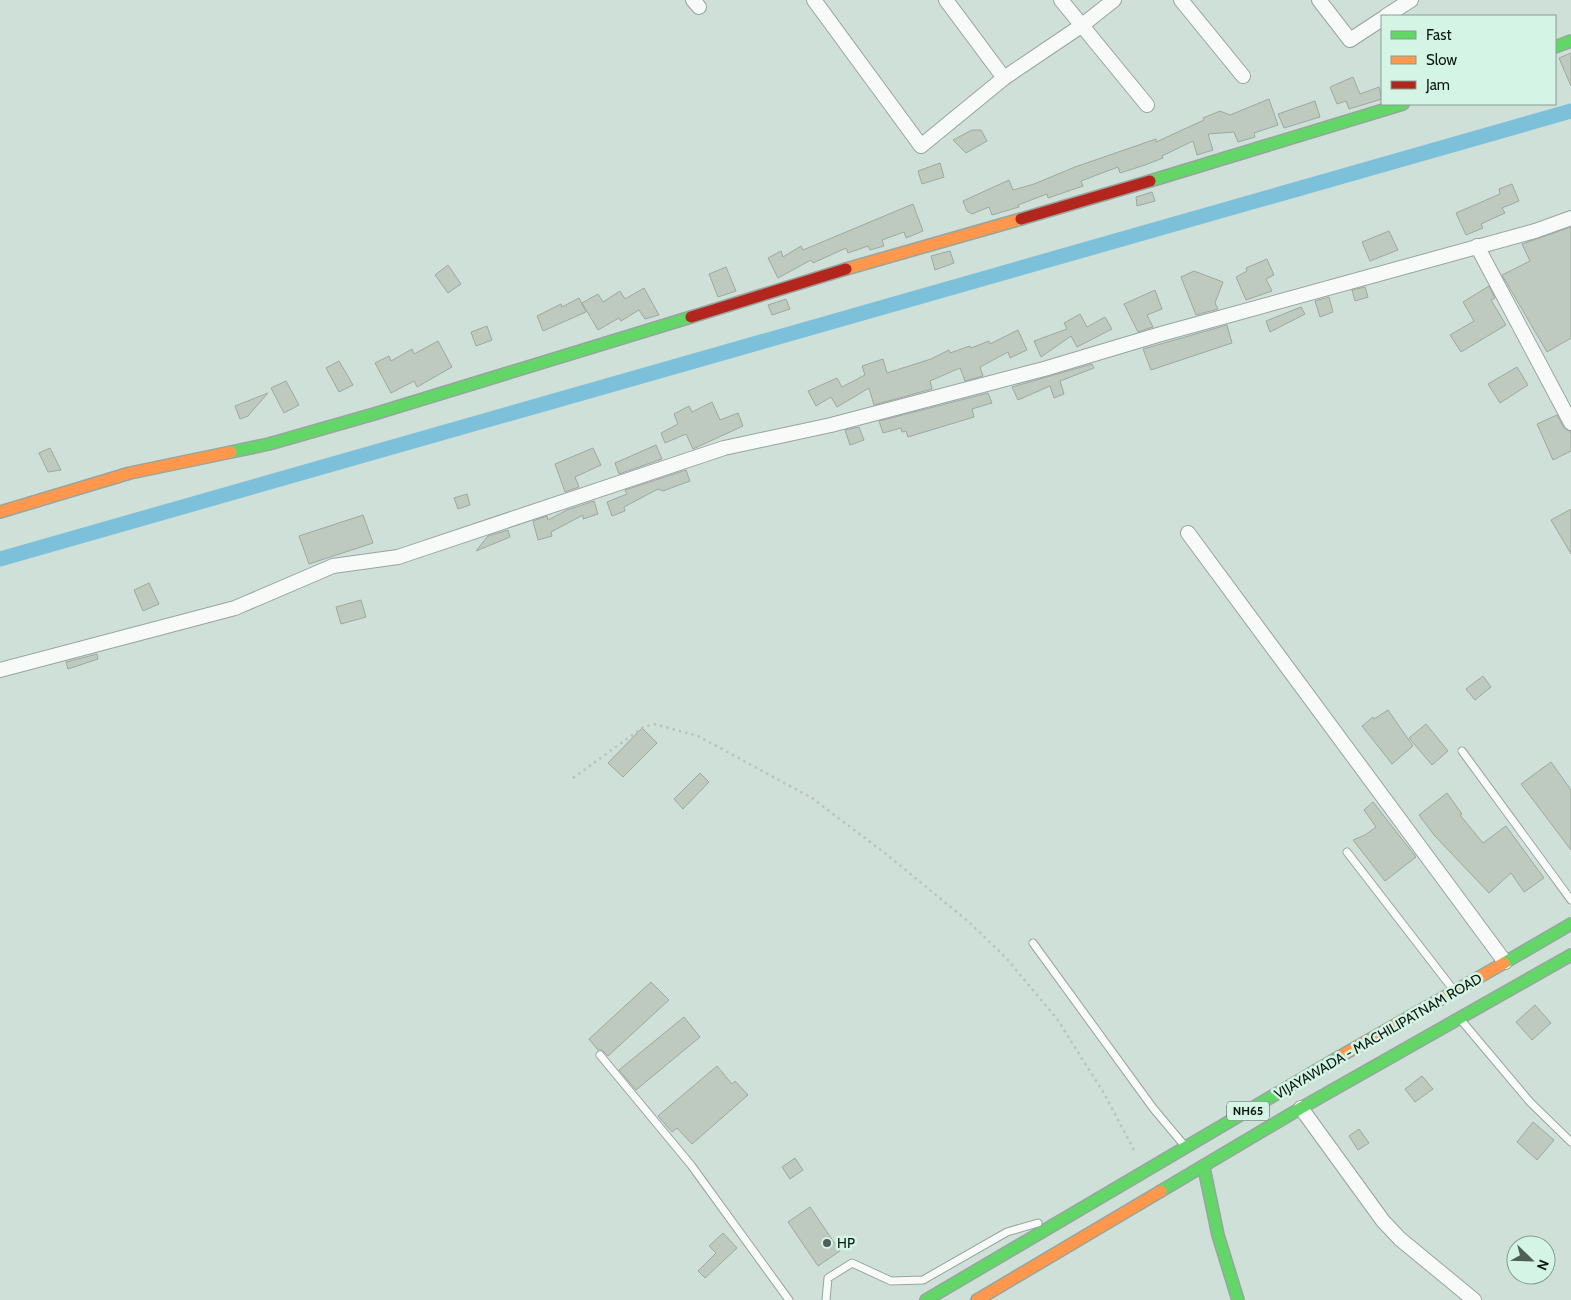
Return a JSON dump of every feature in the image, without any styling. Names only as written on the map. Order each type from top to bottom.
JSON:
[{"type":"main road","points":[[1556,47],[1571,42]]},
{"type":"main road","points":[[0,512],[130,473],[269,444],[374,414],[856,266],[1084,201],[1400,105]]},
{"type":"main road","name":"VIJAYAWADA - MACHILIPATNAM ROAD","points":[[926,1300],[1571,924]]},
{"type":"main road","name":"VIJAYAWADA - MACHILIPATNAM ROAD","points":[[977,1300],[1204,1168],[1302,1108],[1571,955]]},
{"type":"main road","points":[[1204,1168],[1210,1208],[1238,1300]]},
{"type":"street","points":[[814,0],[921,146],[1004,78],[1081,26],[1114,0]]},
{"type":"street","points":[[946,0],[1004,78]]},
{"type":"street","points":[[1061,0],[1147,105]]},
{"type":"street","points":[[1181,0],[1243,76]]},
{"type":"street","points":[[1319,0],[1350,40],[1381,20]]},
{"type":"street","points":[[1388,15],[1410,0]]},
{"type":"street","points":[[0,670],[235,608],[333,566],[398,558],[724,448],[831,425],[1044,369],[1161,334],[1535,231],[1571,218]]},
{"type":"street","points":[[1477,246],[1571,423]]},
{"type":"street","points":[[1188,533],[1505,962]]},
{"type":"street","points":[[1302,1108],[1383,1221],[1400,1239],[1474,1300]]},
{"type":"lane","points":[[1462,751],[1571,900]]},
{"type":"lane","points":[[1347,852],[1454,992]]},
{"type":"lane","points":[[1033,943],[1153,1108],[1186,1148]]},
{"type":"lane","points":[[1460,1019],[1530,1102],[1571,1142]]},
{"type":"lane","points":[[600,1055],[691,1165],[789,1300]]},
{"type":"lane","points":[[826,1300],[828,1278],[852,1264],[892,1281],[923,1280],[1007,1232],[1076,1212]]},
{"type":"path","points":[[573,778],[642,728],[654,724],[698,736],[812,798],[886,854],[962,916],[1007,959],[1056,1019],[1105,1095],[1145,1172]]},
{"type":"building","points":[[1571,53],[1571,86],[1559,58]]},
{"type":"building","points":[[1353,77],[1360,94],[1379,87],[1381,99],[1349,109],[1346,101],[1337,104],[1330,87]]},
{"type":"building","points":[[1269,99],[1278,125],[1254,133],[1255,137],[1238,142],[1234,132],[1208,134],[1213,150],[1197,155],[1193,141],[1162,156],[1163,158],[1145,165],[1120,173],[1118,167],[1081,181],[1083,186],[1048,198],[1047,194],[1018,205],[1019,207],[992,215],[989,207],[972,214],[967,211],[963,201],[1009,180],[1013,190],[1034,184],[1075,167],[1156,139],[1156,142],[1220,111],[1230,115]]},
{"type":"building","points":[[1315,101],[1320,117],[1284,128],[1278,114]]},
{"type":"building","points":[[972,130],[981,130],[987,141],[966,153],[953,140]]},
{"type":"building","points":[[940,163],[944,177],[922,184],[918,171]]},
{"type":"building","points":[[1512,184],[1519,201],[1502,208],[1505,213],[1481,224],[1483,228],[1466,235],[1456,213],[1500,194],[1499,189]]},
{"type":"building","points":[[1152,192],[1155,201],[1137,206],[1136,197]]},
{"type":"building","points":[[913,204],[923,231],[906,238],[904,232],[882,240],[884,246],[870,250],[868,246],[848,253],[846,248],[813,263],[811,260],[778,278],[768,258],[781,251],[783,257],[801,246],[803,250]]},
{"type":"building","points":[[1571,227],[1571,338],[1547,352],[1502,275],[1530,261],[1522,244]]},
{"type":"building","points":[[1389,231],[1398,250],[1370,261],[1362,242]]},
{"type":"building","points":[[950,251],[954,263],[935,270],[931,256]]},
{"type":"building","points":[[1267,259],[1274,275],[1266,279],[1272,291],[1246,300],[1236,277],[1247,271],[1246,268]]},
{"type":"building","points":[[448,265],[461,284],[448,293],[435,275]]},
{"type":"building","points":[[726,267],[736,291],[718,297],[709,274]]},
{"type":"building","points":[[1194,271],[1223,282],[1215,303],[1218,309],[1196,315],[1181,277]]},
{"type":"building","points":[[1489,286],[1495,298],[1491,300],[1506,325],[1461,352],[1450,335],[1474,321],[1463,302]]},
{"type":"building","points":[[1365,287],[1368,297],[1355,301],[1352,290]]},
{"type":"building","points":[[644,288],[659,315],[645,319],[639,310],[621,321],[619,318],[598,330],[582,303],[598,294],[603,302],[620,291],[625,299]]},
{"type":"building","points":[[1155,290],[1162,309],[1147,315],[1153,327],[1138,332],[1124,304]]},
{"type":"building","points":[[1329,297],[1333,312],[1320,317],[1315,301]]},
{"type":"building","points":[[579,298],[586,312],[543,331],[537,316],[561,304],[562,307]]},
{"type":"building","points":[[786,299],[790,309],[772,315],[768,305]]},
{"type":"building","points":[[1301,307],[1305,314],[1270,332],[1266,321]]},
{"type":"building","points":[[1080,314],[1087,327],[1105,317],[1112,329],[1077,347],[1071,336],[1041,357],[1034,341],[1067,329],[1064,323]]},
{"type":"building","points":[[1227,325],[1232,343],[1151,370],[1143,349]]},
{"type":"building","points":[[487,326],[492,340],[476,346],[471,332]]},
{"type":"building","points":[[1018,330],[1027,350],[1010,358],[1008,352],[980,367],[983,376],[965,381],[960,368],[930,381],[932,389],[874,405],[869,388],[837,407],[831,397],[816,406],[808,391],[837,378],[842,387],[865,375],[862,366],[883,359],[887,373],[931,359],[949,350],[950,353],[989,341],[990,344]]},
{"type":"building","points":[[438,341],[452,367],[417,387],[414,381],[391,393],[375,363],[389,356],[391,361],[412,349],[414,354]]},
{"type":"building","points":[[339,361],[353,385],[339,392],[326,368]]},
{"type":"building","points":[[1092,364],[1094,368],[1060,381],[1064,394],[1054,398],[1050,386],[1018,400],[1012,387]]},
{"type":"building","points":[[1517,367],[1528,385],[1500,403],[1488,384]]},
{"type":"building","points":[[286,381],[299,405],[284,413],[271,388]]},
{"type":"building","points":[[268,393],[248,416],[240,419],[235,406]]},
{"type":"building","points":[[988,393],[992,403],[972,409],[974,417],[908,437],[906,431],[902,432],[901,428],[883,433],[879,421]]},
{"type":"building","points":[[712,402],[720,420],[738,413],[743,426],[693,449],[686,434],[665,443],[661,433],[678,424],[674,414],[689,406],[692,412]]},
{"type":"building","points":[[1557,415],[1564,428],[1571,432],[1571,451],[1553,460],[1537,424]]},
{"type":"building","points":[[859,427],[864,440],[850,445],[845,430]]},
{"type":"building","points":[[656,445],[662,459],[619,474],[615,463]]},
{"type":"building","points":[[50,448],[61,470],[48,472],[39,453]]},
{"type":"building","points":[[593,448],[601,465],[575,477],[579,487],[565,492],[555,464]]},
{"type":"building","points":[[686,470],[690,481],[663,491],[658,489],[624,507],[625,511],[612,516],[607,502],[627,494],[625,490]]},
{"type":"building","points":[[467,494],[470,505],[458,509],[454,498]]},
{"type":"building","points":[[594,501],[598,514],[583,519],[583,515],[551,532],[552,536],[538,540],[533,521],[547,516],[548,520],[567,510]]},
{"type":"building","points":[[1571,509],[1571,554],[1551,520]]},
{"type":"building","points":[[363,515],[373,543],[309,564],[299,536]]},
{"type":"building","points":[[508,530],[510,537],[476,551],[488,536]]},
{"type":"building","points":[[149,583],[159,604],[143,611],[134,590]]},
{"type":"building","points":[[361,600],[366,617],[341,624],[336,607]]},
{"type":"building","points":[[97,654],[98,659],[68,669],[66,662]]},
{"type":"building","points":[[1483,676],[1491,687],[1475,700],[1466,689]]},
{"type":"building","points":[[1388,710],[1413,746],[1392,764],[1362,726],[1373,717],[1374,719]]},
{"type":"building","points":[[1426,724],[1448,751],[1432,765],[1409,738]]},
{"type":"building","points":[[642,728],[657,743],[623,777],[608,763]]},
{"type":"building","points":[[1551,762],[1571,790],[1571,850],[1521,784]]},
{"type":"building","points":[[700,773],[709,782],[683,809],[674,799]]},
{"type":"building","points":[[1447,793],[1462,814],[1460,815],[1483,843],[1506,826],[1544,878],[1524,892],[1511,873],[1489,893],[1434,835],[1419,815]]},
{"type":"building","points":[[1373,802],[1416,857],[1385,881],[1353,840],[1365,835],[1376,827],[1364,810]]},
{"type":"building","points":[[651,982],[669,1000],[608,1056],[602,1050],[598,1050],[589,1039]]},
{"type":"building","points":[[1535,1005],[1551,1023],[1532,1040],[1516,1022]]},
{"type":"building","points":[[684,1017],[700,1037],[636,1090],[619,1070]]},
{"type":"building","points":[[717,1066],[732,1084],[735,1081],[748,1095],[692,1144],[677,1128],[672,1132],[658,1116]]},
{"type":"building","points":[[1422,1076],[1433,1089],[1415,1102],[1405,1089]]},
{"type":"building","points":[[1533,1122],[1554,1140],[1537,1160],[1517,1142]]},
{"type":"building","points":[[1359,1129],[1369,1143],[1358,1150],[1349,1136]]},
{"type":"building","points":[[795,1158],[803,1170],[790,1179],[782,1167]]},
{"type":"building","points":[[810,1207],[840,1251],[818,1266],[788,1222]]},
{"type":"building","points":[[723,1233],[737,1248],[705,1278],[698,1271],[716,1253],[709,1246]]},
{"type":"waterway","points":[[0,559],[1571,111]]},
{"type":"traffic: fast","points":[[1556,47],[1571,41]]},
{"type":"traffic: fast","points":[[1150,181],[1400,105]]},
{"type":"traffic: fast","points":[[231,452],[269,444],[374,414],[691,317]]},
{"type":"traffic: fast","points":[[1504,963],[1571,924]]},
{"type":"traffic: fast","points":[[1161,1191],[1301,1108],[1571,955]]},
{"type":"traffic: fast","points":[[926,1300],[1339,1057]]},
{"type":"traffic: fast","points":[[1204,1168],[1218,1235],[1238,1300]]},
{"type":"traffic: slow","points":[[846,269],[1021,219]]},
{"type":"traffic: slow","points":[[0,512],[130,473],[231,452]]},
{"type":"traffic: slow","points":[[1339,1057],[1504,963]]},
{"type":"traffic: slow","points":[[977,1300],[1161,1191]]},
{"type":"traffic: jam","points":[[1021,219],[1150,181]]},
{"type":"traffic: jam","points":[[691,317],[846,269]]},
{"type":"place","name":"HP","points":[[827,1243]]}]
